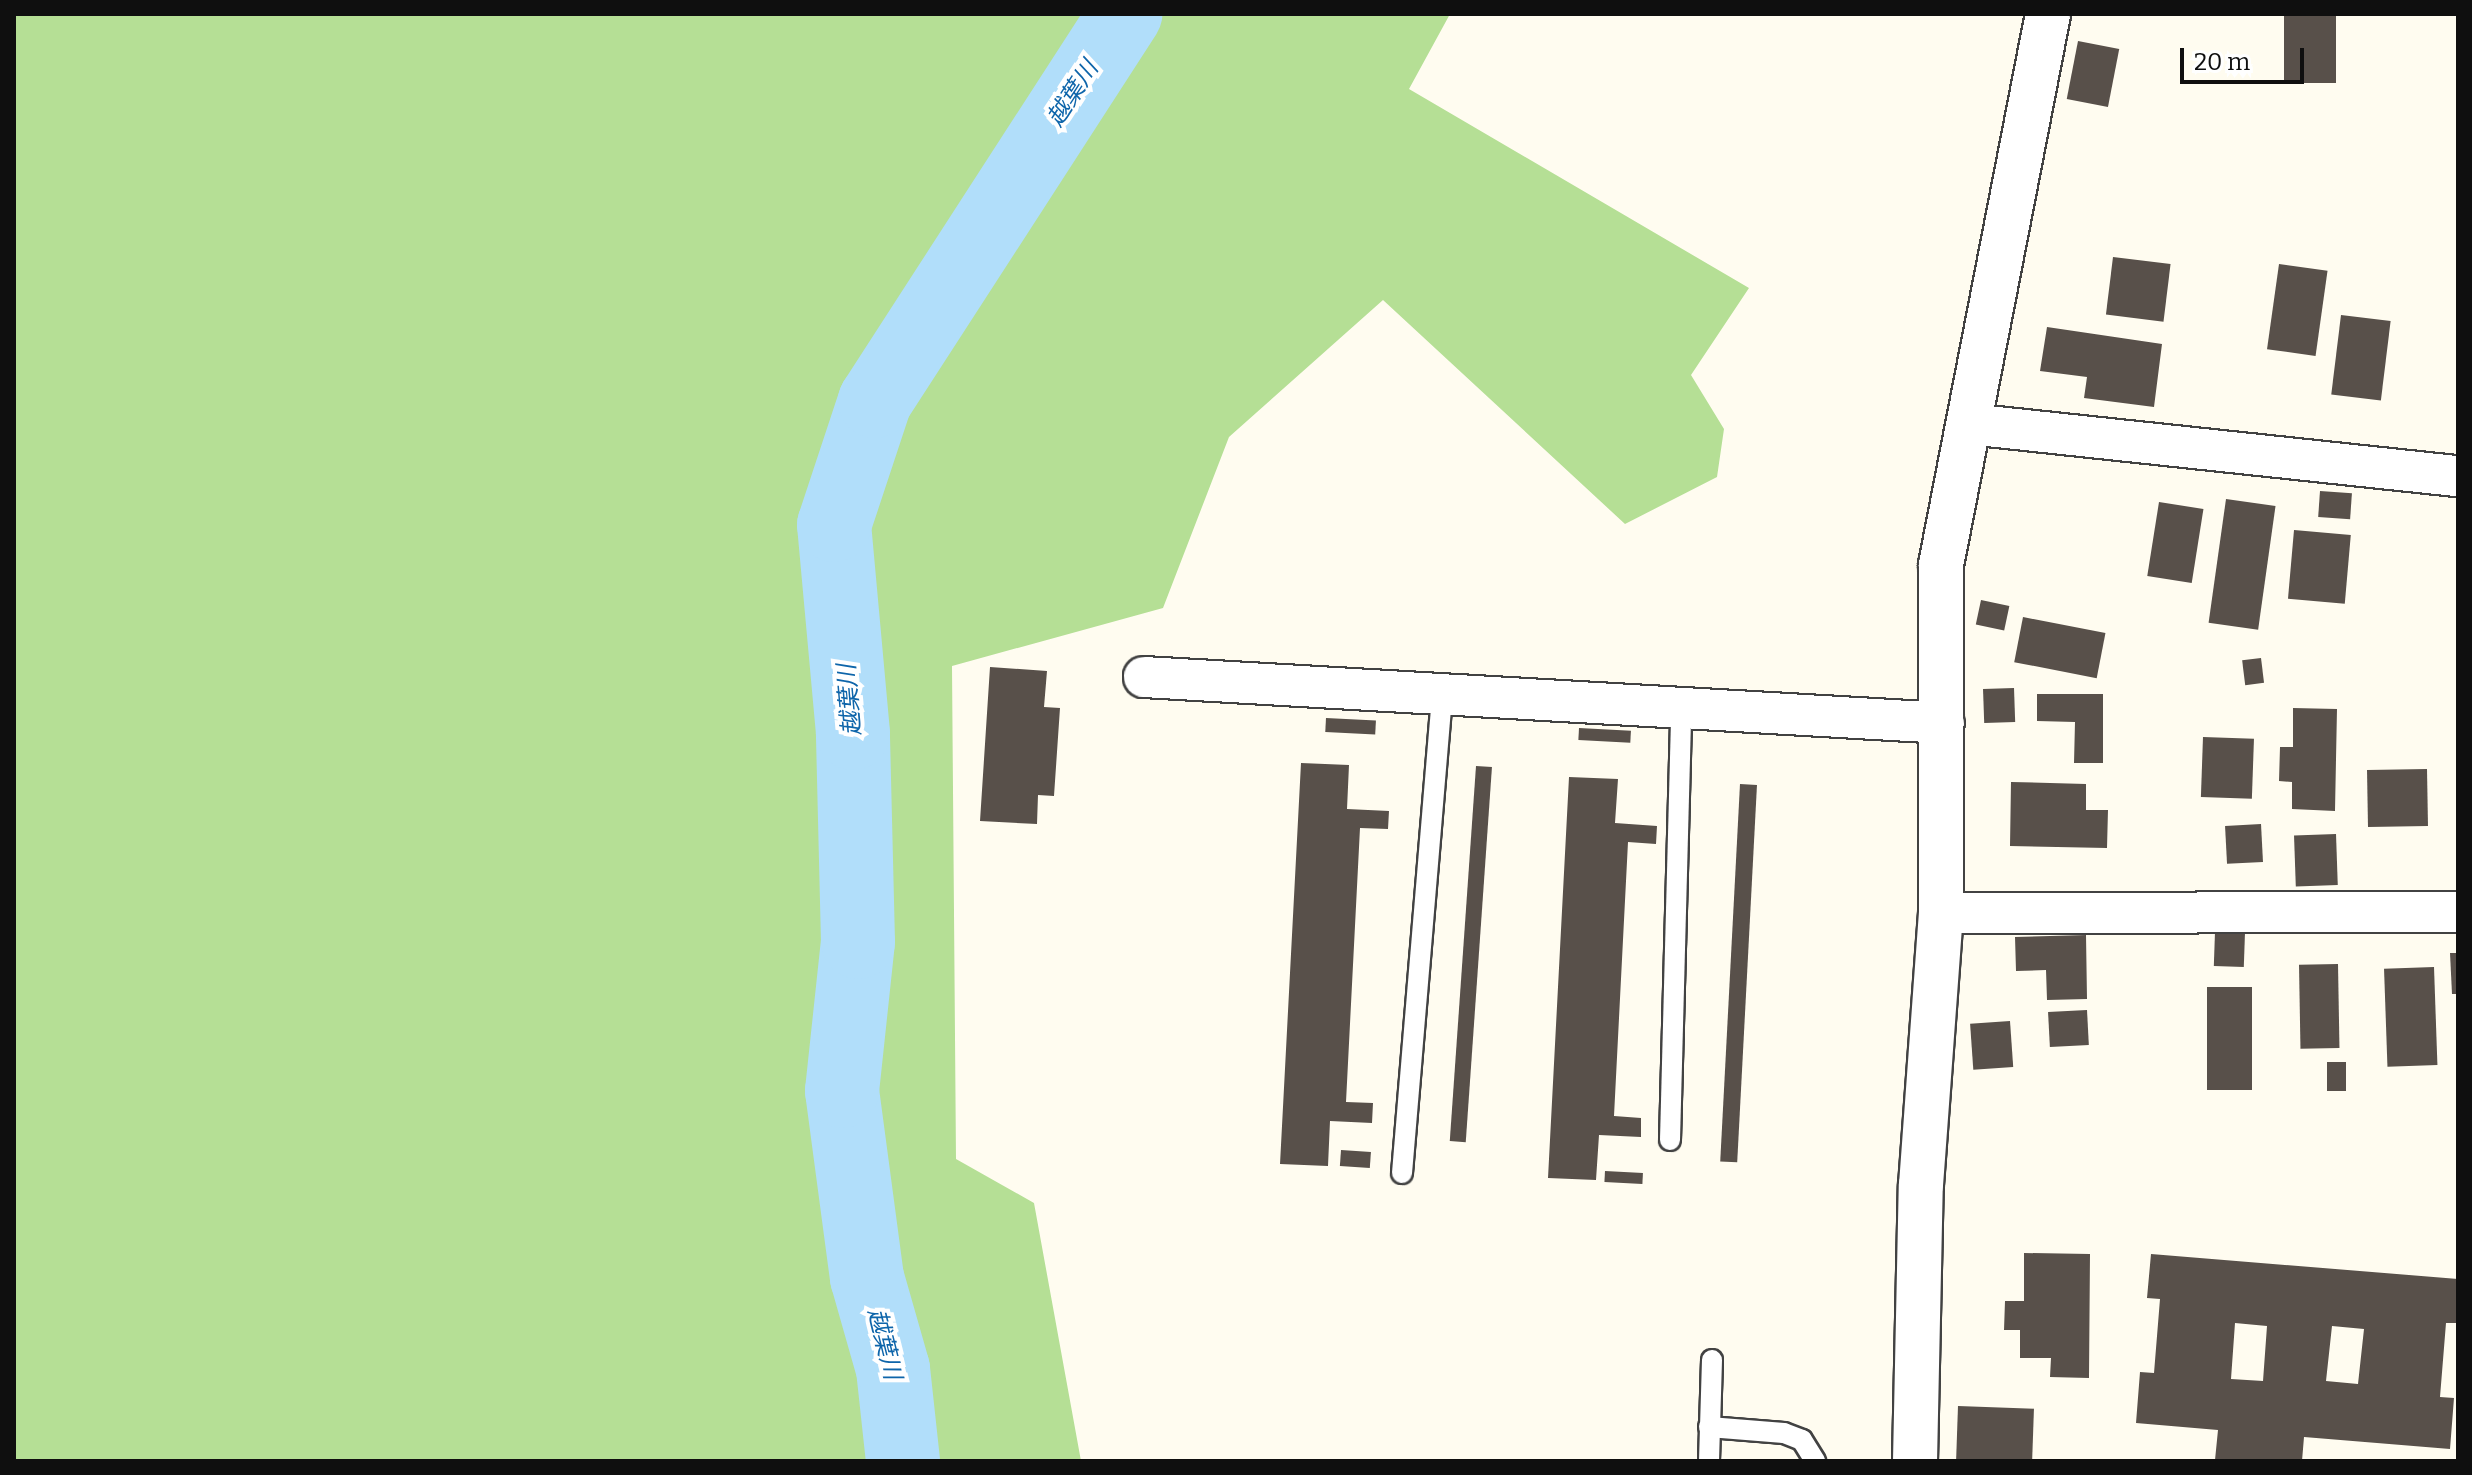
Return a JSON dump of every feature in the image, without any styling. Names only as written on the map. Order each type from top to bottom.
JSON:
[{"type":"street","points":[[1915,1461],[1921,1185],[1941,913],[1944,723],[1941,565],[2048,14]]},
{"type":"street","points":[[1969,424],[2458,476]]},
{"type":"street","points":[[1144,677],[1944,723]]},
{"type":"street","points":[[1941,913],[2458,912]]},
{"type":"lane","points":[[1402,1173],[1442,694]]},
{"type":"lane","points":[[1670,1140],[1681,708]]},
{"type":"lane","points":[[1709,1461],[1712,1360]]},
{"type":"lane","points":[[1709,1427],[1784,1433],[1802,1440],[1815,1461]]},
{"type":"green space","points":[[14,14],[1450,14],[1409,89],[1749,288],[1691,375],[1724,429],[1717,477],[1625,524],[1383,300],[1229,437],[1163,608],[952,666],[956,1159],[1034,1203],[1081,1461],[14,1461]]},
{"type":"building","points":[[2284,14],[2336,14],[2336,83],[2284,83]]},
{"type":"building","points":[[2078,41],[2119,49],[2108,107],[2067,99]]},
{"type":"building","points":[[2113,257],[2171,264],[2163,322],[2106,315]]},
{"type":"building","points":[[2279,264],[2328,271],[2316,356],[2267,349]]},
{"type":"building","points":[[2341,315],[2391,321],[2381,400],[2331,394]]},
{"type":"building","points":[[2047,327],[2162,344],[2154,407],[2084,398],[2087,377],[2040,371]]},
{"type":"building","points":[[2320,491],[2352,493],[2350,519],[2318,517]]},
{"type":"building","points":[[2226,499],[2276,506],[2258,630],[2209,623]]},
{"type":"building","points":[[2159,502],[2203,509],[2192,583],[2147,576]]},
{"type":"building","points":[[2294,530],[2351,535],[2345,604],[2288,599]]},
{"type":"building","points":[[1981,600],[2009,606],[2004,630],[1976,624]]},
{"type":"building","points":[[2023,617],[2105,633],[2097,678],[2014,662]]},
{"type":"building","points":[[2261,658],[2264,683],[2245,685],[2242,660]]},
{"type":"building","points":[[990,667],[1047,671],[1044,707],[1060,708],[1054,796],[1038,795],[1037,824],[980,821]]},
{"type":"building","points":[[2014,688],[2015,722],[1984,723],[1983,689]]},
{"type":"building","points":[[2037,694],[2103,694],[2103,763],[2074,763],[2075,722],[2037,721]]},
{"type":"building","points":[[2293,708],[2337,709],[2335,811],[2292,809],[2292,782],[2279,781],[2280,747],[2293,747]]},
{"type":"building","points":[[1326,718],[1376,721],[1375,735],[1325,732]]},
{"type":"building","points":[[1579,728],[1631,731],[1630,743],[1578,740]]},
{"type":"building","points":[[2203,737],[2254,739],[2252,799],[2201,797]]},
{"type":"building","points":[[1301,763],[1349,765],[1347,809],[1389,811],[1388,829],[1360,828],[1346,1102],[1373,1103],[1372,1123],[1330,1121],[1328,1166],[1280,1164]]},
{"type":"building","points":[[1476,766],[1492,767],[1466,1142],[1450,1141]]},
{"type":"building","points":[[2427,769],[2428,826],[2368,827],[2367,770]]},
{"type":"building","points":[[1569,777],[1618,779],[1615,823],[1657,826],[1656,844],[1628,842],[1614,1116],[1641,1118],[1641,1137],[1599,1135],[1596,1180],[1548,1178]]},
{"type":"building","points":[[2011,782],[2086,784],[2086,810],[2108,810],[2107,848],[2010,846]]},
{"type":"building","points":[[1740,784],[1757,785],[1737,1162],[1720,1161]]},
{"type":"building","points":[[2261,824],[2263,862],[2227,864],[2225,826]]},
{"type":"building","points":[[2336,834],[2338,885],[2296,886],[2294,835]]},
{"type":"building","points":[[2215,932],[2245,933],[2244,967],[2214,966]]},
{"type":"building","points":[[2086,935],[2087,999],[2047,1000],[2046,970],[2016,971],[2015,937]]},
{"type":"building","points":[[2450,953],[2458,953],[2458,994],[2452,994]]},
{"type":"building","points":[[2338,964],[2339,1048],[2300,1049],[2299,965]]},
{"type":"building","points":[[2434,967],[2437,1065],[2387,1067],[2384,969]]},
{"type":"building","points":[[2207,987],[2252,987],[2252,1090],[2207,1090]]},
{"type":"building","points":[[2087,1010],[2089,1045],[2050,1047],[2048,1012]]},
{"type":"building","points":[[2010,1021],[2013,1067],[1973,1070],[1970,1024]]},
{"type":"building","points":[[2327,1062],[2346,1062],[2346,1091],[2327,1091]]},
{"type":"building","points":[[1341,1150],[1371,1152],[1370,1168],[1340,1166]]},
{"type":"building","points":[[1605,1171],[1643,1173],[1642,1184],[1604,1182]]},
{"type":"building","points":[[2024,1253],[2090,1254],[2089,1378],[2050,1377],[2051,1358],[2020,1358],[2020,1330],[2004,1330],[2005,1301],[2024,1301]]},
{"type":"building","points":[[2151,1254],[2458,1279],[2458,1323],[2446,1323],[2440,1397],[2454,1398],[2450,1449],[2304,1437],[2302,1461],[2215,1460],[2218,1430],[2136,1423],[2140,1372],[2154,1373],[2160,1299],[2147,1298]],"holes":[[[2235,1323],[2267,1326],[2263,1381],[2231,1379]],[[2332,1326],[2364,1329],[2358,1384],[2326,1381]]]},
{"type":"building","points":[[1958,1406],[2034,1409],[2032,1461],[1956,1461]]},
{"type":"waterway","name":"越葉川","points":[[903,1461],[893,1369],[867,1278],[842,1091],[858,942],[853,733],[834,525],[875,401],[1125,14]]}]
